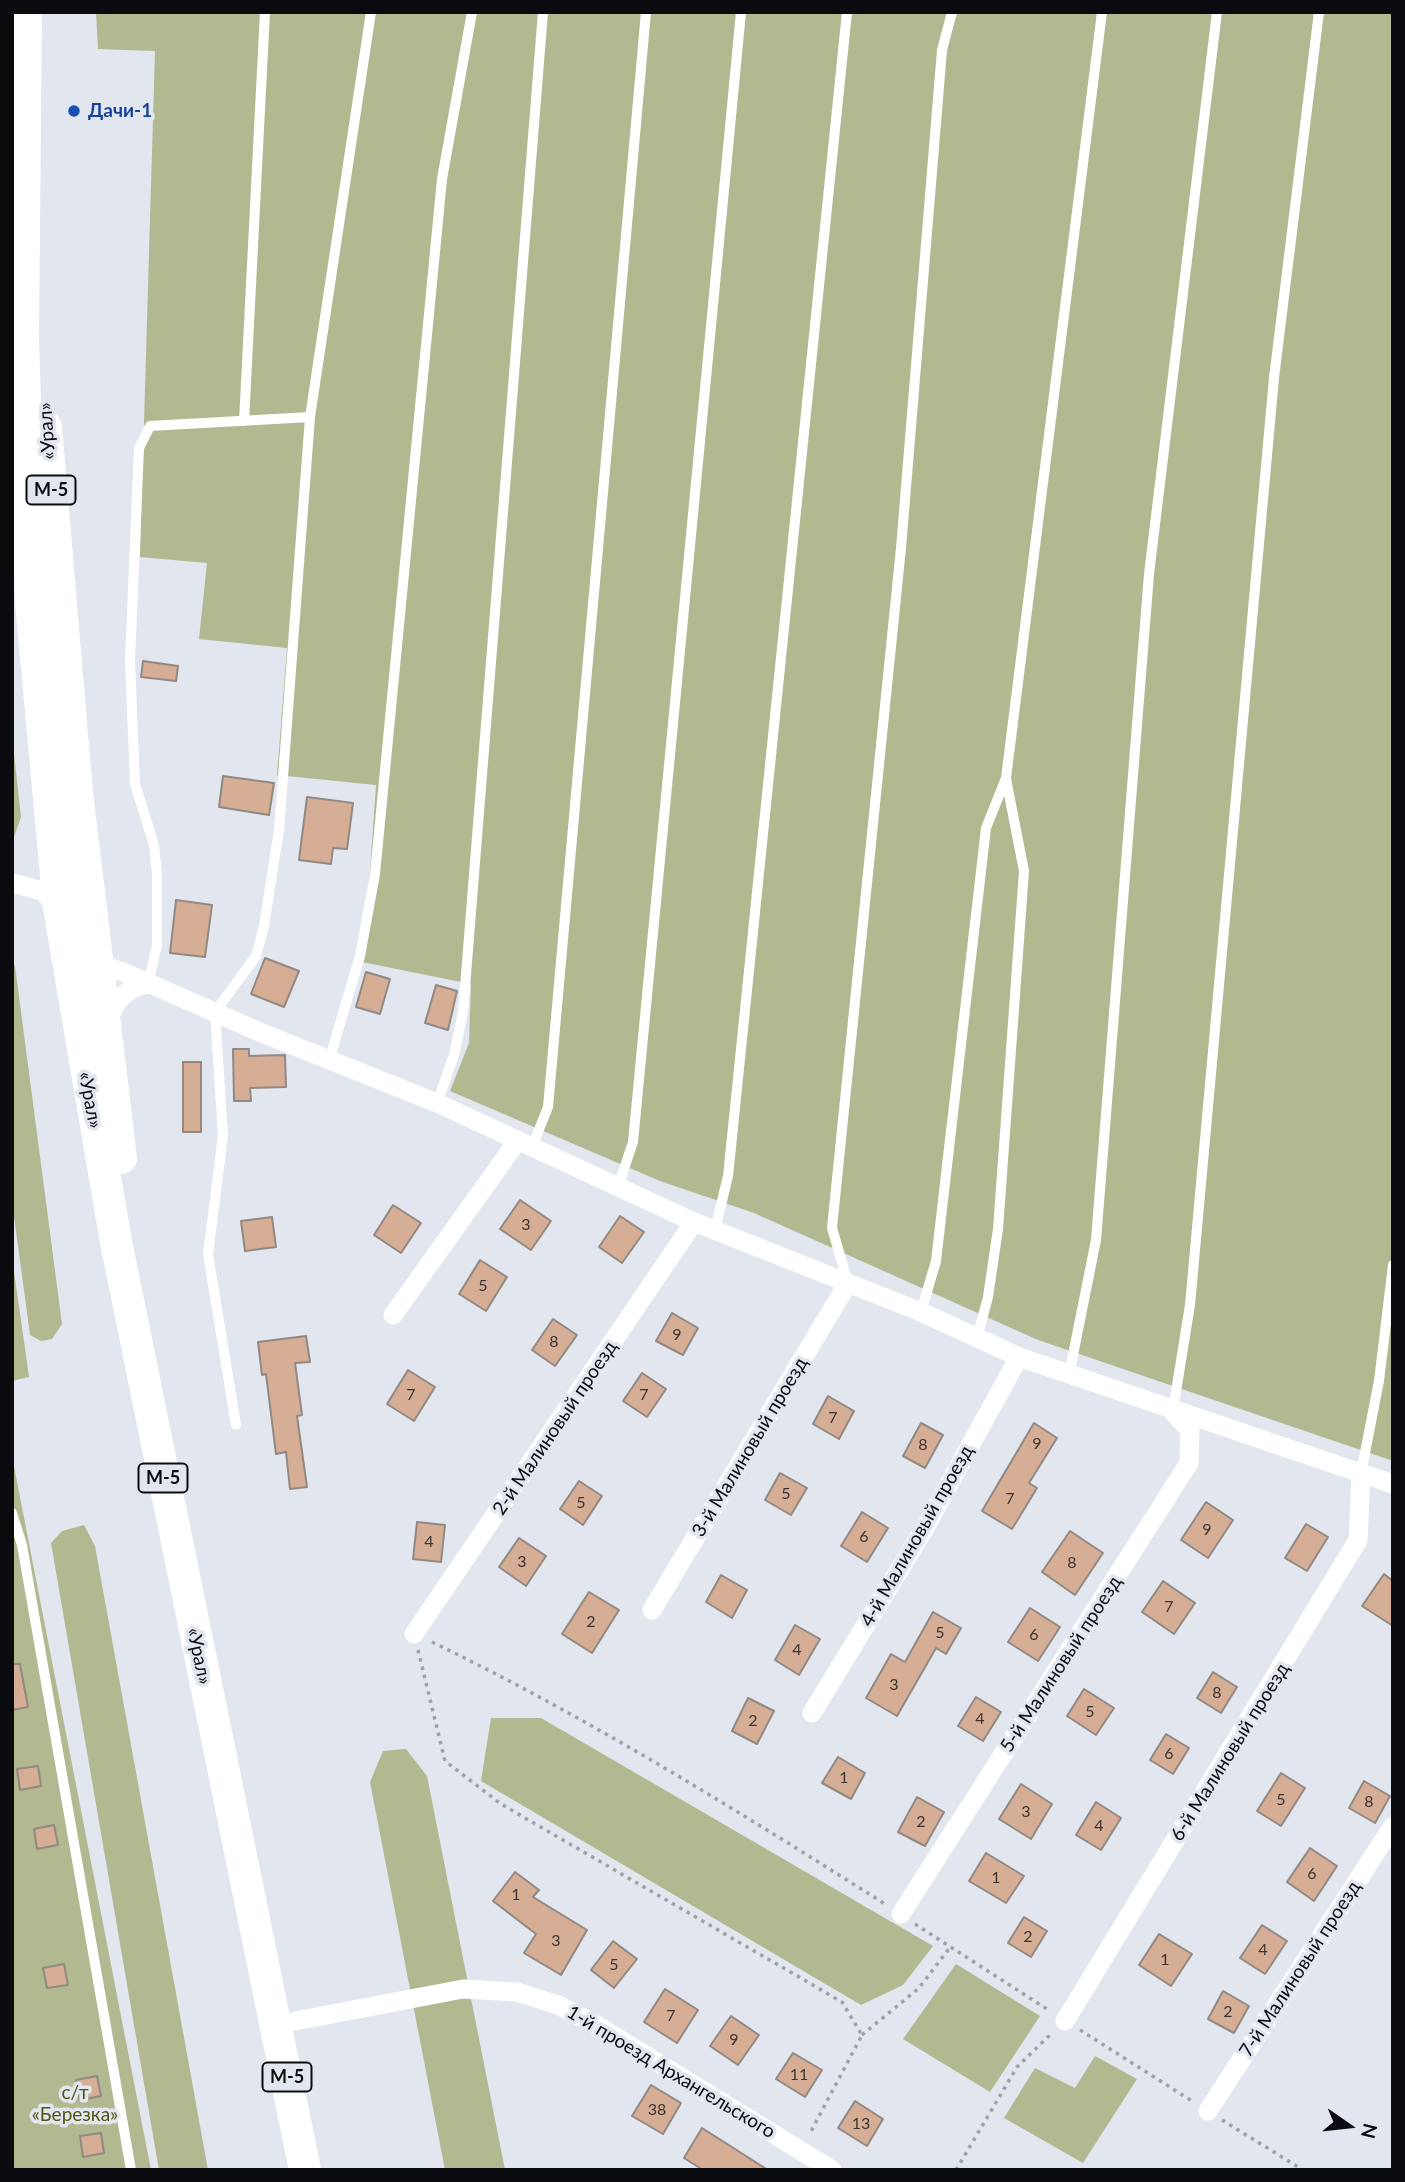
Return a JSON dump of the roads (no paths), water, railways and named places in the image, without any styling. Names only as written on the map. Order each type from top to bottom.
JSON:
[{"type":"highway","name":"«Урал»","points":[[26,12],[22,209],[24,408],[32,615],[59,908],[105,1040],[137,1249],[326,2170]]},
{"type":"highway","name":"«Урал»","points":[[45,12],[42,210],[45,407],[90,919],[82,968],[157,1448],[305,2170]]},
{"type":"street","points":[[20,885],[40,885],[49,876],[53,855]]},
{"type":"street","points":[[20,885],[46,893],[59,908]]},
{"type":"street","points":[[90,919],[107,953],[142,981]]},
{"type":"street","points":[[82,968],[107,966],[437,1103],[694,1222],[920,1312],[1019,1357],[1393,1484]]},
{"type":"street","points":[[105,1040],[110,1015],[120,998],[142,981]]},
{"type":"street","points":[[393,1315],[525,1143]]},
{"type":"street","name":"2-й Малиновый проезд","points":[[414,1633],[694,1222]]},
{"type":"street","name":"3-й Малиновый проезд","points":[[652,1610],[848,1283]]},
{"type":"street","name":"4-й Малиновый проезд","points":[[812,1713],[926,1526],[1019,1357]]},
{"type":"street","name":"5-й Малиновый проезд","points":[[901,1914],[1189,1462],[1191,1431],[1172,1411]]},
{"type":"street","name":"6-й Малиновый проезд","points":[[1065,2021],[1358,1540],[1361,1473]]},
{"type":"street","name":"7-й Малиновый проезд","points":[[1208,2111],[1393,1826]]},
{"type":"street","name":"1-й проезд Архангельского","points":[[295,2021],[463,1989],[517,1992],[550,2002],[598,2026],[832,2170]]},
{"type":"lane","points":[[244,421],[265,12]]},
{"type":"lane","points":[[236,1425],[208,1254],[223,1136],[215,1012],[256,957],[264,926],[279,830],[310,416],[371,12]]},
{"type":"lane","points":[[329,1060],[360,956],[375,874],[442,179],[472,12]]},
{"type":"lane","points":[[437,1103],[454,1055],[463,1012],[543,12]]},
{"type":"lane","points":[[525,1143],[548,1107],[646,12]]},
{"type":"lane","points":[[618,1187],[633,1142],[741,12]]},
{"type":"lane","points":[[715,1230],[728,1176],[846,12]]},
{"type":"lane","points":[[848,1283],[832,1228],[901,548],[942,50],[952,12]]},
{"type":"lane","points":[[920,1312],[936,1261],[986,828],[1006,778],[1102,12]]},
{"type":"lane","points":[[1069,1375],[1096,1240],[1149,574],[1217,12]]},
{"type":"lane","points":[[1172,1411],[1190,1306],[1273,392],[1319,12]]},
{"type":"lane","points":[[142,981],[157,945],[154,845],[135,784],[130,661],[139,448],[150,426],[310,416]]},
{"type":"lane","points":[[977,1338],[988,1297],[998,1229],[1024,871],[1006,778]]},
{"type":"lane","points":[[1361,1473],[1379,1381],[1393,1265]]},
{"type":"lane","points":[[12,1513],[24,1559],[131,2170]]},
{"type":"place","name":"Дачи-1","points":[[74,111]]},
{"type":"park label","name":"с/т «Березка»","points":[[75,2104]]}]
